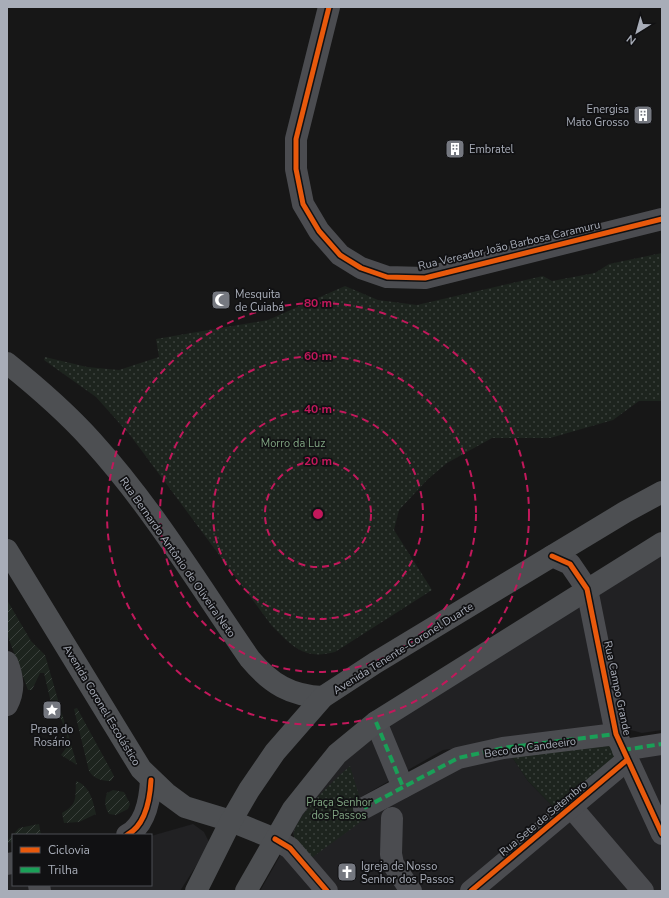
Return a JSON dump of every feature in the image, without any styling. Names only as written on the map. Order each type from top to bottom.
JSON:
[{"type":"main road","name":"Rua Bernardo Antônio de Oliveira Neto","points":[[7,363],[48,397],[74,422],[116,470],[161,529],[259,670],[277,684],[298,695],[324,697]]},
{"type":"main road","name":"Avenida Tenente-Coronel Duarte","points":[[196,891],[230,822],[276,752],[324,697],[375,663],[552,556],[662,492]]},
{"type":"main road","points":[[246,891],[293,809],[337,754],[376,722],[662,543]]},
{"type":"main road","name":"Avenida Coronel Escolástico","points":[[7,550],[141,769],[151,780],[175,801],[185,807],[275,839]]},
{"type":"street","name":"Rua Vereador João Barbosa Caramuru","points":[[329,7],[296,139],[296,169],[303,204],[319,231],[340,255],[361,268],[387,277],[424,278],[662,219]]},
{"type":"street","name":"Rua Campo Grande","points":[[552,556],[570,564],[587,589],[622,748],[662,834]]},
{"type":"street","points":[[7,662],[13,682],[12,694],[7,704]]},
{"type":"street","points":[[376,722],[403,787]]},
{"type":"street","name":"Beco do Candeeiro","points":[[364,808],[458,758],[503,748],[622,748],[662,744]]},
{"type":"street","name":"Rua Sete de Setembro","points":[[471,891],[572,808],[622,748]]},
{"type":"street","points":[[128,834],[135,829],[146,812],[149,801],[151,780]]},
{"type":"street","points":[[572,808],[643,891]]},
{"type":"street","points":[[392,818],[391,858],[393,864],[411,891]]},
{"type":"street","points":[[275,839],[290,848],[327,891]]},
{"type":"shaded area","points":[[662,551],[662,730],[642,733],[627,729],[618,723],[594,592]]},
{"type":"shaded area","points":[[578,597],[605,730],[443,750],[361,797],[307,845],[435,761],[508,751],[528,781],[561,815],[464,891],[335,891],[297,845],[290,825],[324,763]]},
{"type":"shaded area","points":[[662,747],[662,816],[630,752]]},
{"type":"shaded area","points":[[626,765],[662,840],[662,891],[651,891],[582,805]]},
{"type":"shaded area","points":[[572,812],[639,891],[479,891]]},
{"type":"shaded area","points":[[193,824],[204,832],[210,844],[180,891],[49,891],[48,886],[152,886],[152,836]]},
{"type":"shaded area","points":[[284,849],[320,891],[260,891]]},
{"type":"shaded area","points":[[12,870],[12,886],[32,886],[33,891],[7,891],[7,872]]},
{"type":"green space","name":"Morro da Luz","points":[[662,253],[662,401],[639,401],[613,420],[550,438],[492,438],[447,463],[428,479],[399,510],[394,530],[432,590],[335,652],[324,654],[307,653],[300,650],[286,640],[272,626],[130,435],[96,397],[44,360],[45,357],[87,367],[119,370],[159,357],[156,339],[268,320],[345,286],[378,300],[417,305],[543,276],[552,281],[595,273],[609,264]]},
{"type":"green space","points":[[7,600],[31,641],[45,655],[77,765],[61,755],[66,748],[67,733],[60,717],[53,711],[44,673],[40,673],[32,690],[28,690],[7,634]]},
{"type":"green space","points":[[77,708],[114,776],[111,781],[98,779],[89,771],[74,709]]},
{"type":"green space","points":[[608,739],[620,762],[561,815],[528,781],[508,751]]},
{"type":"green space","name":"Praça Senhor dos Passos","points":[[350,766],[366,818],[310,859],[296,843],[294,837],[295,830],[300,820],[316,799]]},
{"type":"green space","points":[[76,781],[85,786],[88,790],[96,814],[79,822],[64,823],[62,813],[71,807],[75,800]]},
{"type":"green space","points":[[113,790],[124,792],[130,804],[128,809],[116,815],[109,814],[105,804],[107,793]]},
{"type":"green space","points":[[39,824],[41,834],[13,834],[19,828]]},
{"type":"green space","points":[[12,836],[12,842],[7,843]]},
{"type":"marked path","points":[[376,722],[403,787]]},
{"type":"marked path","points":[[364,808],[458,758],[503,748],[616,734]]},
{"type":"marked path","points":[[623,750],[662,744]]},
{"type":"cycle path","points":[[329,7],[296,139],[296,169],[303,204],[319,231],[340,255],[361,268],[387,277],[425,278],[662,219]]},
{"type":"cycle path","points":[[552,556],[570,564],[587,589],[616,734],[662,834]]},
{"type":"cycle path","points":[[471,891],[627,760]]},
{"type":"cycle path","points":[[128,834],[139,825],[146,811],[150,795],[151,780]]},
{"type":"cycle path","points":[[275,839],[290,848],[327,891]]},
{"type":"place","name":"Energisa Mato Grosso","points":[[643,115]]},
{"type":"place","name":"Embratel","points":[[455,149]]},
{"type":"place","name":"Mesquita de Cuiabá","points":[[221,300]]},
{"type":"place","name":"Praça do Rosário","points":[[52,710]]},
{"type":"place","name":"Igreja de Nosso Senhor dos Passos","points":[[347,872]]}]
